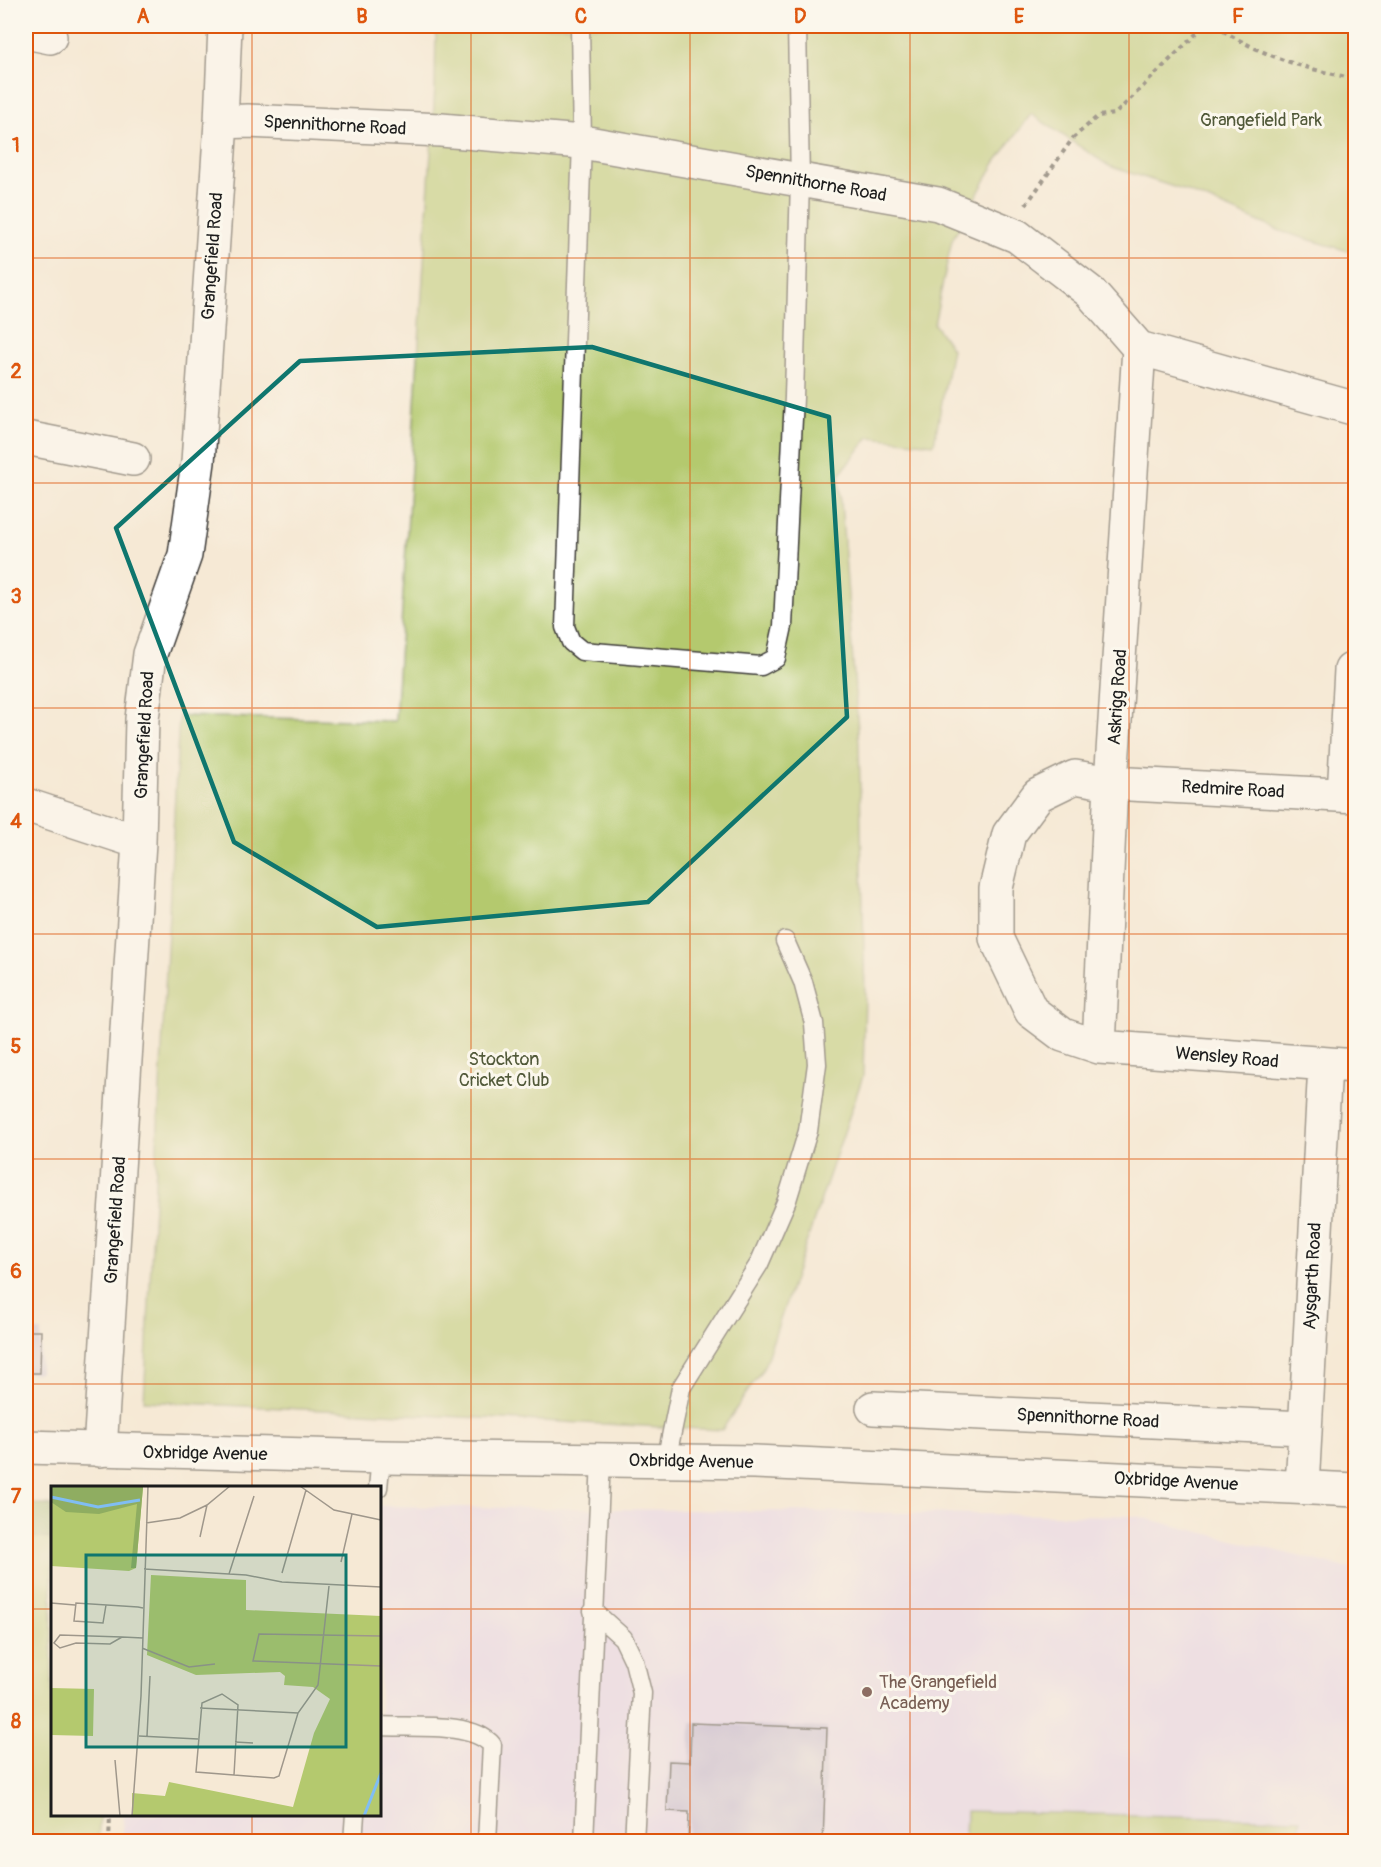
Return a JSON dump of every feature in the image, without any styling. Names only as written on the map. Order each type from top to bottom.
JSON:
[{"type":"street","name":"Grangefield Road","points":[[100,1450],[139,842],[142,719],[150,654],[185,555],[198,462],[221,122],[225,26]]},
{"type":"street","name":"Spennithorne Road","points":[[221,122],[248,121],[441,130],[582,142],[938,204],[1017,236],[1090,292],[1139,348]]},
{"type":"street","points":[[1139,348],[1356,409]]},
{"type":"street","name":"Askrigg Road","points":[[1099,1047],[1111,783],[1139,348]]},
{"type":"street","points":[[26,438],[133,459]]},
{"type":"street","points":[[1350,796],[1351,670]]},
{"type":"street","points":[[1099,1047],[1063,1035],[1031,1011],[996,938],[996,888],[1009,834],[1038,795],[1075,777],[1111,783]]},
{"type":"street","name":"Redmire Road","points":[[1111,783],[1350,796]]},
{"type":"street","points":[[26,805],[139,842]]},
{"type":"street","name":"Wensley Road","points":[[1099,1047],[1340,1066]]},
{"type":"street","name":"Aysgarth Road","points":[[1302,1487],[1303,1428],[1340,1066]]},
{"type":"street","name":"Spennithorne Road","points":[[873,1408],[1303,1428]]},
{"type":"street","name":"Oxbridge Avenue","points":[[26,1447],[100,1450],[379,1472],[601,1460],[779,1462],[1356,1490]]},
{"type":"lane","points":[[580,26],[582,142],[564,612],[570,642],[582,651],[762,666],[776,657],[780,648],[784,603],[800,180],[796,26]]},
{"type":"lane","points":[[666,1461],[681,1388],[759,1264],[787,1200],[808,1131],[817,1064],[814,1023],[803,982],[785,941]]},
{"type":"lane","points":[[584,1842],[601,1460]]},
{"type":"lane","points":[[593,1611],[623,1638],[634,1662],[642,1693],[634,1842]]},
{"type":"lane","points":[[381,1726],[467,1730],[484,1736],[492,1746],[487,1842]]},
{"type":"lane","points":[[353,1842],[355,1816]]},
{"type":"path","points":[[1007,232],[1073,138],[1098,116],[1115,114],[1204,26]]},
{"type":"path","points":[[1215,26],[1254,50],[1287,63],[1356,79]]},
{"type":"path","points":[[109,1842],[110,1816]]},
{"type":"highlighted area","points":[[592,347],[829,417],[847,717],[648,902],[377,927],[234,842],[116,528],[300,361]]},
{"type":"shaded area","name":"The Grangefield Academy","points":[[381,1506],[1136,1516],[1355,1570],[1355,1841],[122,1842],[124,1816],[381,1816]]},
{"type":"green space","points":[[436,26],[1355,26],[1355,253],[1283,232],[1186,191],[1109,166],[1031,114],[995,163],[952,240],[934,324],[952,349],[934,444],[869,437],[839,475],[859,743],[865,994],[863,1076],[764,1367],[722,1430],[144,1401],[179,716],[395,721],[435,88]]},
{"type":"green space","points":[[26,1503],[51,1506],[51,1816],[100,1816],[98,1841],[26,1841]]},
{"type":"green space","points":[[26,1503],[51,1506],[51,1539],[26,1536]]},
{"type":"green space","points":[[966,1811],[1300,1819],[1299,1841],[965,1841]]},
{"type":"building","points":[[26,1331],[41,1331],[40,1373],[26,1373]]},
{"type":"building","points":[[691,1723],[827,1728],[823,1842],[688,1842],[689,1812],[667,1811],[669,1761],[690,1762]]},
{"type":"place","name":"The Grangefield Academy","points":[[867,1692]]},
{"type":"park label","name":"Grangefield Park","points":[[1261,120]]},
{"type":"park label","name":"Stockton Cricket Club","points":[[504,1069]]}]
